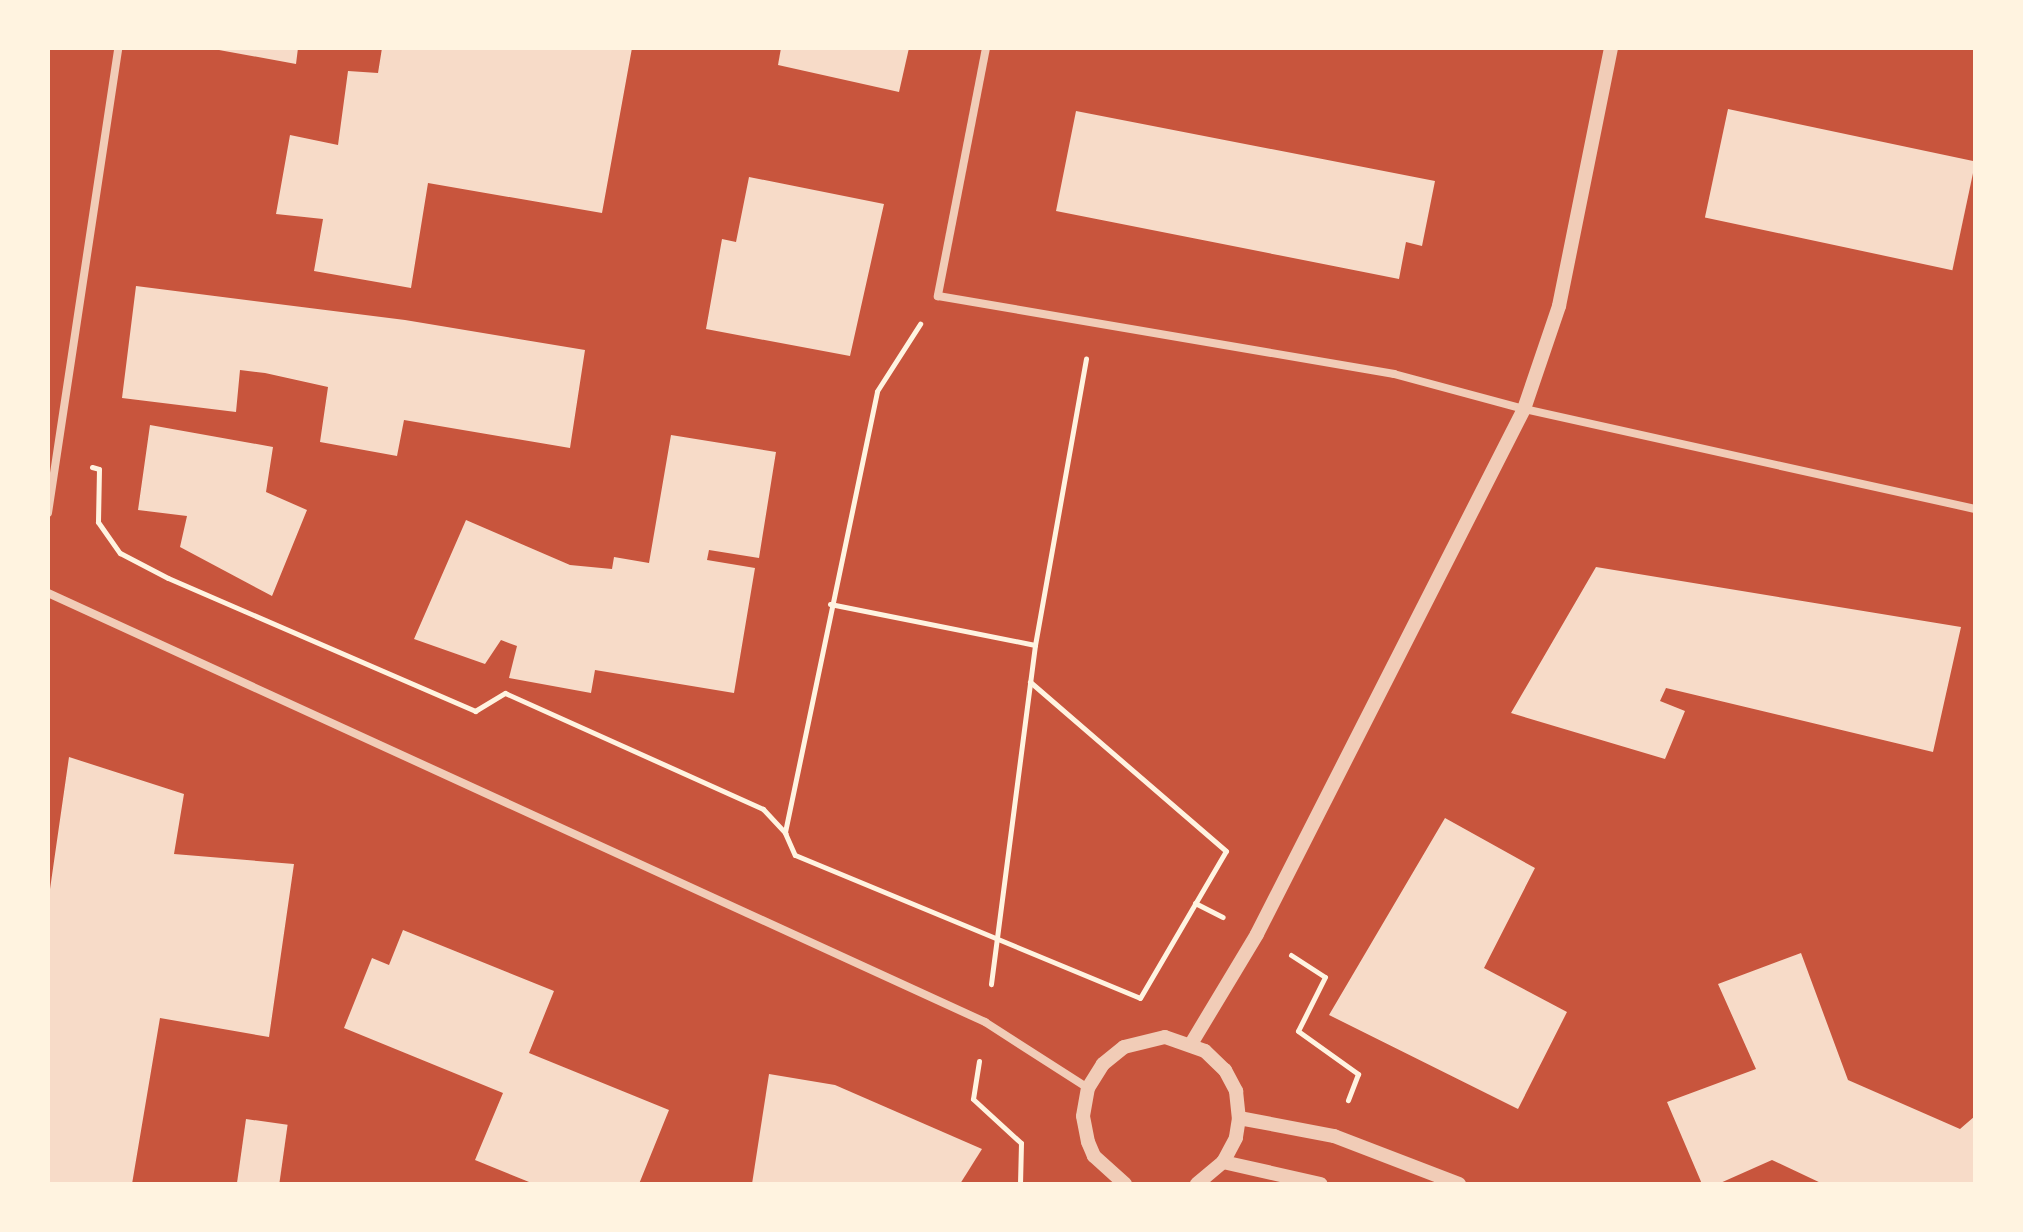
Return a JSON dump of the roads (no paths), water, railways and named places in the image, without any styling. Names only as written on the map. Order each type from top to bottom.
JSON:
[{"type":"street","points":[[48,513],[118,48]]},
{"type":"street","points":[[986,48],[938,296],[1394,374],[1524,409],[1975,509]]},
{"type":"street","points":[[1191,1044],[1257,934],[1524,409],[1559,306],[1611,48]]},
{"type":"street","points":[[48,593],[985,1022],[1088,1088]]},
{"type":"street","points":[[1125,1184],[1094,1156],[1088,1142],[1083,1116],[1088,1088],[1103,1064],[1124,1047],[1165,1037],[1205,1051],[1225,1070],[1236,1091],[1239,1118],[1236,1138],[1223,1162],[1197,1184]]},
{"type":"street","points":[[1239,1118],[1334,1136],[1459,1184]]},
{"type":"street","points":[[1223,1162],[1321,1184]]}]
